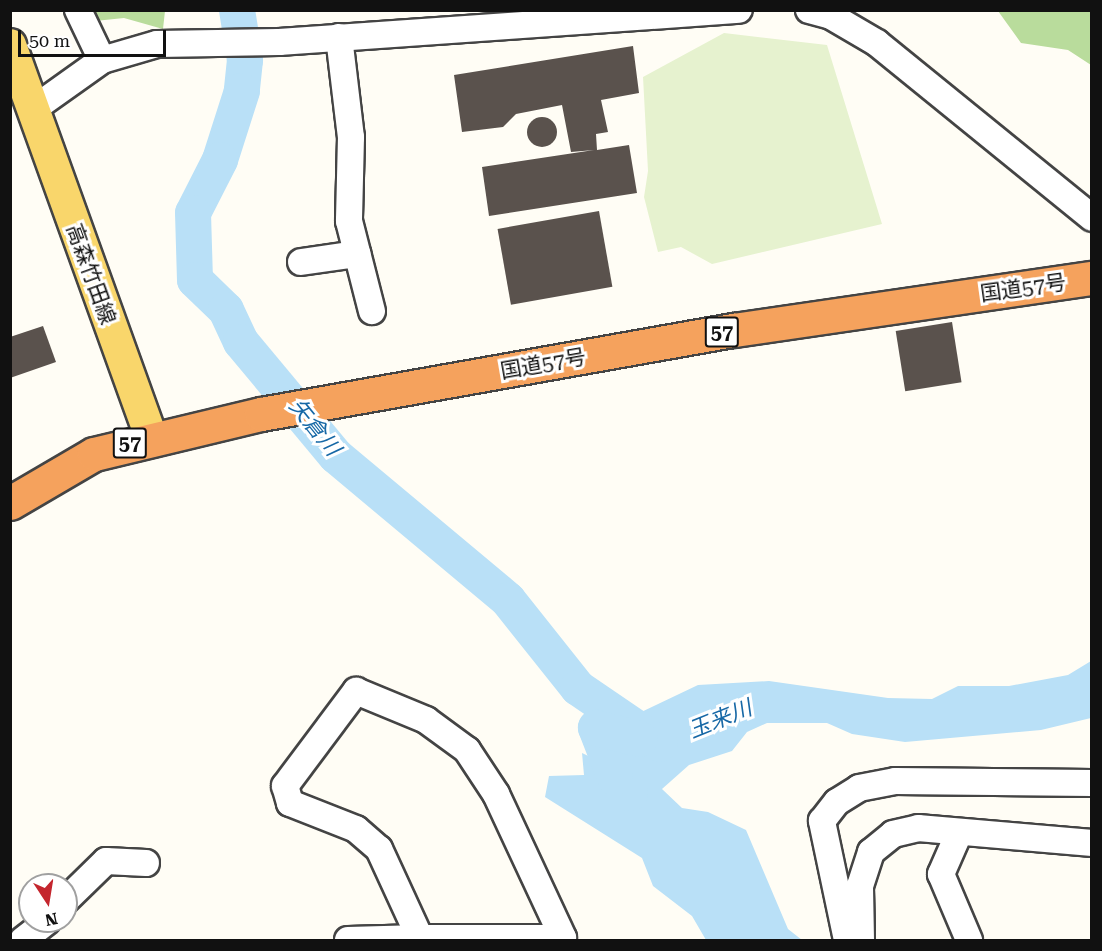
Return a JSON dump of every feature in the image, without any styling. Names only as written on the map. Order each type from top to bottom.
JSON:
[{"type":"highway","name":"国道57号","points":[[10,502],[94,454],[151,437],[261,414],[734,330],[1092,278]]},
{"type":"main road","name":"高森竹田線","points":[[10,45],[21,119],[151,437]]},
{"type":"street","points":[[78,10],[102,60]]},
{"type":"street","points":[[21,119],[102,60],[157,44],[217,41],[279,42],[339,37],[469,19],[739,10]]},
{"type":"street","points":[[825,12],[877,43],[1092,218]]},
{"type":"street","points":[[339,37],[351,136],[350,221],[372,311]]},
{"type":"street","points":[[301,262],[357,254]]},
{"type":"street","points":[[348,940],[564,939],[496,794],[467,750],[426,720],[356,691],[285,786],[290,803],[356,829],[379,849],[420,938]]},
{"type":"street","points":[[847,940],[822,821],[837,802],[859,788],[905,781],[1092,783]]},
{"type":"street","points":[[861,940],[860,886],[871,852],[892,834],[918,828],[1092,843]]},
{"type":"street","points":[[959,833],[941,874],[969,940]]},
{"type":"street","points":[[78,888],[106,861],[146,863]]},
{"type":"green space","points":[[86,11],[165,11],[163,29],[124,18],[95,21]]},
{"type":"green space","points":[[998,11],[1091,11],[1091,65],[1068,50],[1021,43]]},
{"type":"green space","points":[[724,33],[827,45],[882,224],[712,264],[681,247],[658,252],[644,197],[648,171],[643,77]]},
{"type":"water","points":[[1091,661],[1091,718],[1041,730],[905,742],[852,734],[827,723],[767,723],[747,732],[732,751],[689,765],[662,789],[682,808],[708,812],[746,830],[788,929],[802,940],[706,940],[692,916],[653,886],[642,858],[545,797],[549,776],[584,775],[582,753],[599,761],[635,715],[698,685],[769,681],[888,698],[932,699],[958,686],[1009,686],[1068,675]]},
{"type":"building","points":[[633,46],[639,93],[601,100],[608,132],[596,134],[597,150],[629,145],[637,193],[489,216],[482,167],[594,150],[571,152],[562,105],[516,114],[503,127],[462,132],[454,75]]},
{"type":"building","points":[[542,117],[552,122],[557,132],[552,142],[542,147],[532,142],[527,132],[532,122]]},
{"type":"building","points":[[599,211],[612,287],[511,305],[498,229]]},
{"type":"building","points":[[952,322],[962,382],[905,391],[896,331]]},
{"type":"building","points":[[43,326],[56,362],[10,378],[10,337]]},
{"type":"waterway","name":"矢倉川","points":[[237,10],[245,60],[242,91],[220,160],[193,213],[195,280],[226,310],[241,342],[336,456],[508,600],[578,688],[660,744]]},
{"type":"waterway","name":"玉来川","points":[[630,793],[615,777],[596,728],[640,739]]}]
